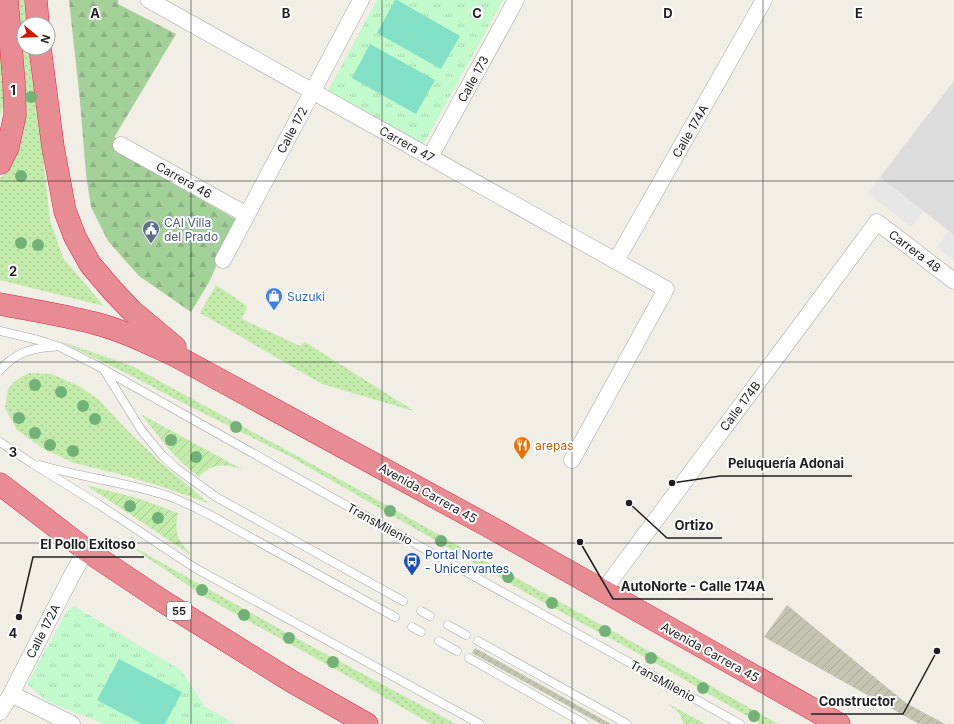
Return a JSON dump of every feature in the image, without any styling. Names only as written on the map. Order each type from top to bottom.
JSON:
[{"type":"highway","points":[[0,163],[8,146],[15,115],[7,0]]},
{"type":"highway","points":[[36,0],[37,16]]},
{"type":"highway","points":[[41,56],[53,147],[65,211],[75,237],[90,264],[112,290],[132,311],[199,368]]},
{"type":"highway","name":"Avenida Carrera 45","points":[[0,304],[94,323],[126,333],[174,355],[490,527],[839,724]]},
{"type":"highway","name":"55","points":[[0,484],[86,550],[164,602],[292,681],[367,724]]},
{"type":"street","name":"Carrera 47","points":[[149,0],[666,289],[572,460]]},
{"type":"street","name":"Calle 172","points":[[223,260],[361,0]]},
{"type":"street","name":"Calle 173","points":[[430,157],[516,0]]},
{"type":"street","name":"Calle 174A","points":[[616,261],[764,0]]},
{"type":"street","name":"Carrera 46","points":[[121,145],[247,215]]},
{"type":"street","name":"Carrera 48","points":[[877,222],[954,281]]},
{"type":"street","name":"Calle 174B","points":[[603,591],[877,222]]},
{"type":"street","name":"Calle 172A","points":[[0,712],[11,694],[86,550]]},
{"type":"street","points":[[11,694],[72,724]]},
{"type":"lane","name":"TransMilenio","points":[[0,331],[60,347],[104,369],[310,486],[740,724]]},
{"type":"lane","name":"TransMilenio","points":[[0,370],[12,358],[27,350],[60,347]]},
{"type":"lane","points":[[104,369],[142,431],[162,455],[176,468],[216,497],[403,601]]},
{"type":"lane","points":[[1,443],[98,504],[195,568],[480,724]]},
{"type":"lane","points":[[30,462],[61,471],[105,479],[163,494],[185,502],[395,617]]},
{"type":"lane","points":[[421,611],[430,616]]},
{"type":"lane","points":[[448,625],[466,635]]},
{"type":"lane","points":[[412,627],[421,632]]},
{"type":"lane","points":[[439,641],[457,651]]},
{"type":"lane","points":[[478,641],[627,724]]},
{"type":"lane","points":[[469,658],[585,724]]},
{"type":"shaded area","points":[[954,81],[954,235],[880,177]]},
{"type":"shaded area","points":[[880,177],[923,211],[911,227],[868,193]]},
{"type":"shaded area","points":[[949,231],[954,235],[954,261],[937,247]]},
{"type":"shaded area","points":[[787,605],[906,703],[945,724],[919,724],[764,637]]},
{"type":"shaded area","points":[[475,648],[611,724],[601,724],[472,653]]},
{"type":"green space","points":[[14,0],[28,0],[29,16],[16,16],[16,25]]},
{"type":"green space","points":[[69,0],[118,0],[118,4],[176,34],[115,136],[121,154],[237,220],[209,282],[191,312],[139,276],[108,241],[91,207],[86,174]]},
{"type":"green space","points":[[377,0],[503,0],[423,145],[327,92]]},
{"type":"green space","points":[[395,0],[460,36],[441,69],[377,33]]},
{"type":"green space","points":[[370,44],[435,80],[416,114],[352,78]]},
{"type":"green space","points":[[0,49],[4,94],[0,117]]},
{"type":"green space","points":[[18,56],[34,56],[50,220],[63,258],[104,306],[0,280],[0,178],[9,170],[20,147],[24,126]]},
{"type":"green space","points":[[216,285],[247,306],[242,319],[300,346],[305,342],[414,411],[322,384],[200,313]]},
{"type":"green space","points":[[59,341],[132,366],[372,497],[778,724],[761,724],[652,661],[528,594],[291,457],[126,373]]},
{"type":"green space","points":[[28,373],[51,374],[79,386],[98,399],[159,461],[208,503],[160,486],[74,463],[44,449],[17,430],[5,408],[8,389],[15,381]]},
{"type":"green space","points":[[141,414],[243,470],[225,465],[208,469],[199,477],[181,462],[167,447]]},
{"type":"green space","points":[[86,485],[137,498],[178,513],[176,527],[178,538],[184,547],[194,557]]},
{"type":"green space","points":[[123,541],[285,632],[456,724],[431,724],[205,597]]},
{"type":"green space","points":[[74,606],[181,670],[204,706],[235,724],[104,724],[47,701],[27,684],[67,611]]},
{"type":"green space","points":[[119,659],[182,692],[165,724],[142,724],[97,700]]},
{"type":"green space","points":[[667,703],[705,724],[684,724],[679,713]]},
{"type":"place","name":"CAI Villa del Prado","points":[[151,244]]},
{"type":"place","name":"Suzuki","points":[[274,311]]},
{"type":"place","name":"arepas","points":[[522,460]]},
{"type":"place","name":"Peluquería Adonai","points":[[672,483]]},
{"type":"place","name":"Ortizo","points":[[629,503]]},
{"type":"place","name":"AutoNorte - Calle 174A","points":[[580,542]]},
{"type":"place","name":"Portal Norte - Unicervantes","points":[[412,576]]},
{"type":"place","name":"El Pollo Exitoso","points":[[19,617]]},
{"type":"place","name":"Constructor","points":[[937,651]]}]
